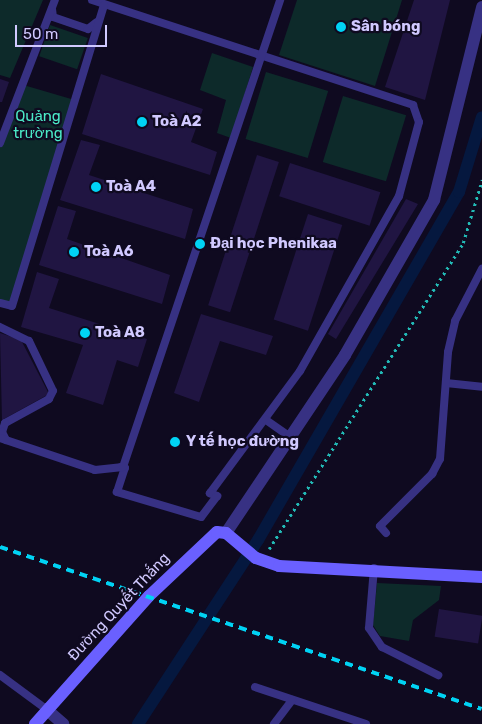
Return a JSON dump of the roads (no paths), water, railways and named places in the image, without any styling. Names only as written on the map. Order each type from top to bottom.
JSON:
[{"type":"street","points":[[482,7],[434,200],[345,356],[229,538],[257,561],[279,566],[374,568],[482,576]]},
{"type":"street","name":"Đường Quyết Thắng","points":[[35,724],[46,709],[201,543],[217,532],[229,538]]},
{"type":"street","points":[[46,709],[63,724]]},
{"type":"lane","points":[[55,0],[53,16],[88,29],[96,25],[104,5]]},
{"type":"lane","points":[[0,143],[55,0]]},
{"type":"lane","points":[[0,327],[29,341],[52,391],[49,400],[6,423],[2,432],[3,439],[95,470],[125,468],[117,492],[201,517],[217,496],[210,493],[266,420],[316,346],[399,196],[418,122],[413,105],[92,0]]},
{"type":"lane","points":[[121,467],[280,0]]},
{"type":"lane","points":[[0,303],[12,306],[104,5]]},
{"type":"lane","points":[[386,532],[380,526],[438,466],[446,383],[455,321],[482,269]]},
{"type":"lane","points":[[446,383],[482,386]]},
{"type":"lane","points":[[266,420],[292,438]]},
{"type":"lane","points":[[374,568],[369,628],[382,647],[438,676]]},
{"type":"lane","points":[[0,676],[46,709]]},
{"type":"lane","points":[[255,688],[366,724]]},
{"type":"lane","points":[[275,724],[292,700]]},
{"type":"waterway","points":[[138,724],[258,540],[459,192],[482,117]]},
{"type":"railway","points":[[0,547],[482,709]]},
{"type":"place","name":"Sân bóng","points":[[341,27]]},
{"type":"place","name":"Toà A2","points":[[142,122]]},
{"type":"place","name":"Toà A4","points":[[96,187]]},
{"type":"place","name":"Đại học Phenikaa","points":[[200,244]]},
{"type":"place","name":"Toà A6","points":[[74,252]]},
{"type":"place","name":"Toà A8","points":[[85,333]]},
{"type":"place","name":"Y tế học đường","points":[[175,442]]},
{"type":"park label","name":"Quảng trường","points":[[38,124]]}]
